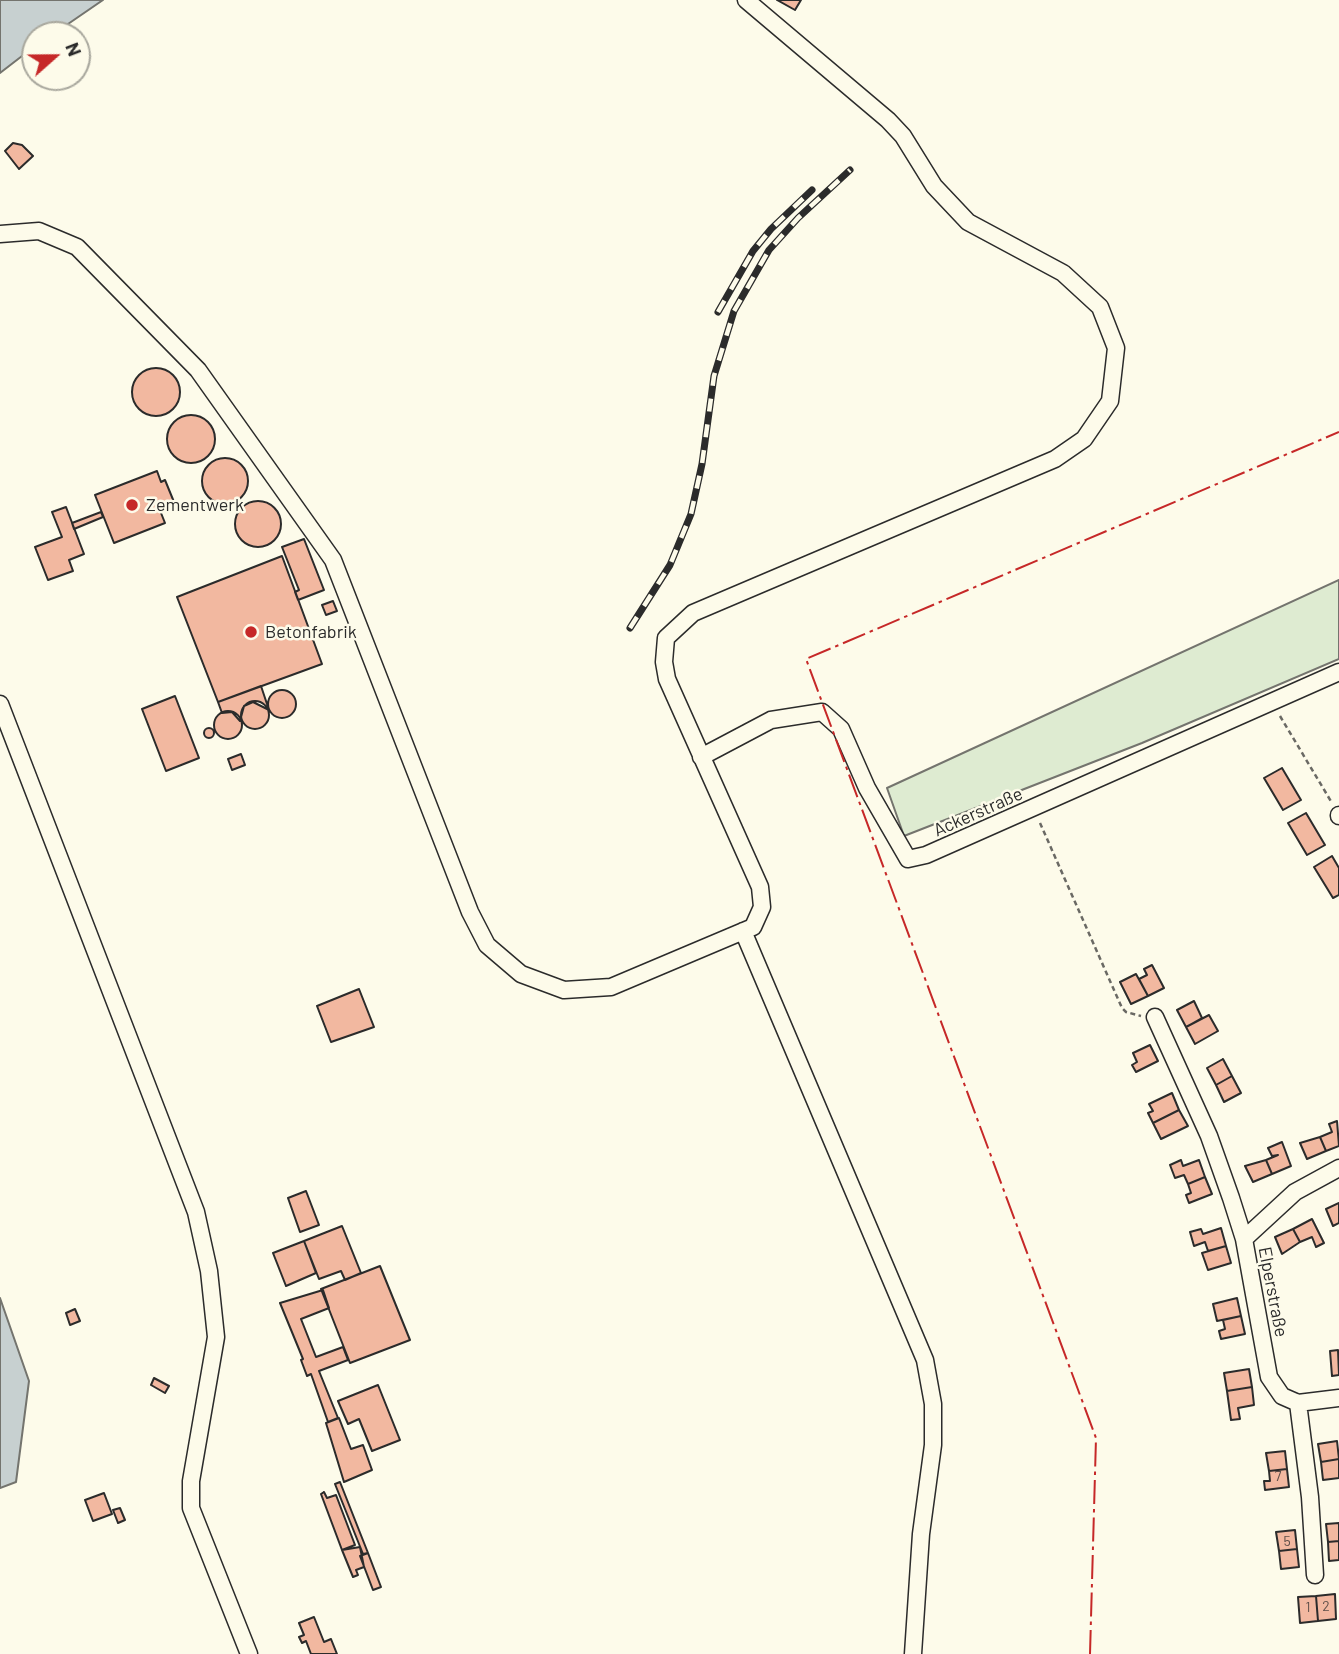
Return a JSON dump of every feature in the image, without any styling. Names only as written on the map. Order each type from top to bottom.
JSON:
[{"type":"street","points":[[0,234],[39,231],[59,237],[77,247],[198,370],[333,560],[470,912],[487,945],[521,974],[564,990],[611,987],[753,927],[762,907],[760,887],[667,679],[664,662],[666,638],[693,613],[1055,459],[1084,439],[1110,401],[1116,348],[1100,307],[1063,273],[968,222],[934,186],[903,136],[888,120],[746,0]]},
{"type":"street","name":"Ackerstraße","points":[[701,757],[771,720],[822,712],[841,729],[867,788],[908,859],[926,855],[1273,704],[1339,672]]},
{"type":"street","points":[[0,705],[196,1212],[209,1271],[216,1337],[191,1481],[191,1508],[249,1654]]},
{"type":"street","points":[[743,931],[925,1360],[933,1404],[933,1445],[921,1534],[913,1654]]},
{"type":"street","name":"Elperstraße","points":[[1155,1017],[1209,1136],[1244,1239],[1269,1377],[1282,1396],[1298,1403]]},
{"type":"street","points":[[1244,1239],[1295,1192],[1339,1168]]},
{"type":"street","points":[[1315,1575],[1310,1497],[1298,1403],[1339,1398]]},
{"type":"path","points":[[1273,704],[1339,815]]},
{"type":"path","points":[[1040,823],[1122,1008],[1135,1015],[1155,1017]]},
{"type":"green space","points":[[1339,580],[1339,659],[1142,743],[904,836],[887,788]]},
{"type":"shaded area","points":[[0,0],[103,0],[72,21],[21,21],[21,57],[0,73]]},
{"type":"shaded area","points":[[0,1298],[29,1381],[16,1482],[0,1488]]},
{"type":"building","points":[[777,0],[801,0],[795,10]]},
{"type":"building","points":[[13,143],[22,145],[33,156],[19,169],[5,151]]},
{"type":"building","points":[[156,368],[173,375],[180,392],[173,409],[156,416],[139,409],[132,392],[139,375]]},
{"type":"building","points":[[191,415],[208,422],[215,439],[208,456],[191,463],[174,456],[167,439],[174,422]]},
{"type":"building","points":[[225,458],[242,464],[248,481],[242,498],[225,504],[208,498],[202,481],[208,464]]},
{"type":"building","name":"Zementwerk","points":[[157,471],[161,482],[165,480],[174,502],[159,508],[165,523],[114,543],[95,495]]},
{"type":"building","points":[[258,501],[275,507],[281,524],[275,541],[258,547],[241,541],[235,524],[241,507]]},
{"type":"building","points":[[66,507],[84,554],[69,560],[73,571],[48,580],[35,547],[62,537],[52,512]]},
{"type":"building","points":[[101,512],[103,517],[74,529],[72,523]]},
{"type":"building","points":[[304,539],[324,590],[298,600],[295,592],[299,590],[282,547]]},
{"type":"building","name":"Betonfabrik","points":[[282,556],[322,664],[218,702],[177,597]]},
{"type":"building","points":[[333,601],[337,611],[326,615],[322,605]]},
{"type":"building","points":[[261,686],[269,710],[253,702],[244,706],[240,721],[232,712],[222,713],[218,702]]},
{"type":"building","points":[[282,690],[292,694],[296,704],[292,714],[282,718],[272,714],[268,704],[272,694]]},
{"type":"building","points":[[175,696],[199,758],[166,771],[142,709]]},
{"type":"building","points":[[255,701],[265,705],[269,715],[265,725],[255,729],[245,725],[241,715],[245,705]]},
{"type":"building","points":[[228,711],[238,715],[242,725],[238,735],[228,739],[218,735],[214,725],[218,715]]},
{"type":"building","points":[[209,728],[213,729],[213,737],[209,738],[205,737],[204,733],[205,729]]},
{"type":"building","points":[[241,754],[245,765],[232,770],[228,759]]},
{"type":"building","points":[[1282,768],[1301,800],[1283,810],[1264,778]]},
{"type":"building","points":[[1306,813],[1325,845],[1307,855],[1288,823]]},
{"type":"building","points":[[1332,856],[1339,868],[1339,895],[1333,898],[1314,867]]},
{"type":"building","points":[[1152,965],[1164,988],[1148,996],[1139,979],[1147,975],[1144,969]]},
{"type":"building","points":[[1136,974],[1148,996],[1131,1004],[1120,982]]},
{"type":"building","points":[[359,989],[374,1027],[331,1042],[317,1006]]},
{"type":"building","points":[[1194,1001],[1202,1018],[1186,1027],[1177,1010]]},
{"type":"building","points":[[1209,1015],[1218,1031],[1195,1044],[1186,1027]]},
{"type":"building","points":[[1150,1045],[1158,1061],[1136,1072],[1132,1065],[1137,1062],[1133,1053]]},
{"type":"building","points":[[1223,1059],[1232,1076],[1216,1085],[1207,1068]]},
{"type":"building","points":[[1232,1076],[1241,1093],[1224,1102],[1216,1085]]},
{"type":"building","points":[[1172,1093],[1179,1110],[1153,1123],[1148,1113],[1153,1111],[1149,1104]]},
{"type":"building","points":[[1179,1110],[1188,1126],[1161,1139],[1153,1123]]},
{"type":"building","points":[[1337,1121],[1339,1146],[1326,1151],[1320,1137],[1332,1132],[1329,1124]]},
{"type":"building","points":[[1320,1137],[1326,1151],[1307,1159],[1300,1143]]},
{"type":"building","points":[[1282,1142],[1291,1166],[1272,1174],[1266,1160],[1278,1155],[1272,1156],[1268,1148]]},
{"type":"building","points":[[1181,1160],[1183,1166],[1199,1160],[1205,1177],[1188,1184],[1184,1175],[1175,1178],[1170,1165]]},
{"type":"building","points":[[1266,1160],[1272,1174],[1253,1182],[1245,1166]]},
{"type":"building","points":[[1205,1177],[1212,1194],[1189,1203],[1186,1195],[1191,1193],[1188,1184]]},
{"type":"building","points":[[306,1191],[319,1225],[300,1232],[288,1198]]},
{"type":"building","points":[[1339,1203],[1339,1223],[1333,1226],[1326,1209]]},
{"type":"building","points":[[1312,1219],[1324,1243],[1316,1247],[1312,1237],[1300,1242],[1293,1229]]},
{"type":"building","points":[[342,1226],[361,1273],[345,1280],[341,1271],[319,1279],[304,1241]]},
{"type":"building","points":[[1221,1228],[1226,1246],[1208,1251],[1205,1242],[1194,1246],[1190,1232],[1201,1229],[1203,1234]]},
{"type":"building","points":[[1293,1229],[1300,1242],[1282,1254],[1275,1237]]},
{"type":"building","points":[[304,1241],[316,1273],[286,1286],[273,1253]]},
{"type":"building","points":[[1226,1246],[1231,1263],[1208,1270],[1202,1253]]},
{"type":"building","points":[[380,1266],[410,1340],[350,1363],[321,1289]]},
{"type":"building","points":[[323,1290],[329,1308],[301,1319],[316,1357],[343,1347],[348,1360],[319,1371],[338,1418],[328,1422],[311,1374],[307,1376],[301,1360],[303,1359],[280,1303]]},
{"type":"building","points":[[1237,1298],[1241,1316],[1217,1321],[1213,1304]]},
{"type":"building","points":[[75,1309],[80,1321],[70,1325],[66,1313]]},
{"type":"building","points":[[1241,1316],[1245,1334],[1221,1339],[1219,1331],[1225,1329],[1223,1320]]},
{"type":"building","points":[[1338,1350],[1339,1375],[1332,1376],[1330,1351]]},
{"type":"building","points":[[1249,1369],[1252,1387],[1227,1391],[1224,1373]]},
{"type":"building","points":[[154,1378],[169,1386],[165,1393],[151,1385]]},
{"type":"building","points":[[378,1385],[400,1440],[372,1451],[359,1419],[348,1424],[338,1401]]},
{"type":"building","points":[[1252,1387],[1254,1405],[1238,1408],[1240,1419],[1231,1420],[1227,1391]]},
{"type":"building","points":[[339,1418],[351,1449],[363,1445],[372,1470],[344,1482],[326,1423]]},
{"type":"building","points":[[1337,1441],[1339,1459],[1321,1462],[1318,1444]]},
{"type":"building","points":[[1285,1451],[1287,1469],[1269,1471],[1266,1453]]},
{"type":"building","points":[[1339,1459],[1339,1478],[1323,1480],[1321,1462]]},
{"type":"building","points":[[1287,1469],[1289,1487],[1265,1490],[1264,1481],[1270,1481],[1269,1471]]},
{"type":"building","points":[[340,1482],[368,1553],[363,1554],[335,1484]]},
{"type":"building","points":[[324,1492],[327,1498],[336,1495],[355,1545],[342,1550],[321,1494]]},
{"type":"building","points":[[104,1493],[112,1514],[93,1521],[85,1500]]},
{"type":"building","points":[[120,1508],[125,1520],[118,1523],[113,1510]]},
{"type":"building","points":[[1339,1523],[1339,1541],[1328,1542],[1326,1524]]},
{"type":"building","points":[[1295,1530],[1297,1549],[1279,1551],[1276,1532]]},
{"type":"building","points":[[1339,1541],[1339,1560],[1329,1561],[1328,1542]]},
{"type":"building","points":[[360,1547],[364,1567],[356,1570],[358,1575],[353,1577],[342,1550]]},
{"type":"building","points":[[1297,1549],[1299,1567],[1281,1569],[1279,1551]]},
{"type":"building","points":[[368,1553],[381,1587],[373,1590],[360,1556]]},
{"type":"building","points":[[1335,1594],[1336,1619],[1318,1621],[1316,1596]]},
{"type":"building","points":[[1316,1596],[1318,1621],[1300,1623],[1298,1597]]},
{"type":"building","points":[[314,1617],[324,1642],[331,1639],[337,1654],[311,1654],[306,1641],[302,1643],[299,1637],[304,1635],[299,1623]]},
{"type":"railway","points":[[630,628],[670,565],[691,514],[702,464],[714,376],[734,311],[769,250],[798,218],[850,170]]},
{"type":"railway","points":[[718,312],[753,251],[771,229],[812,190]]},
{"type":"power","points":[[1090,1654],[1096,1438],[806,659],[1339,432]]},
{"type":"place","name":"Zementwerk","points":[[132,505]]},
{"type":"place","name":"Betonfabrik","points":[[251,632]]}]
